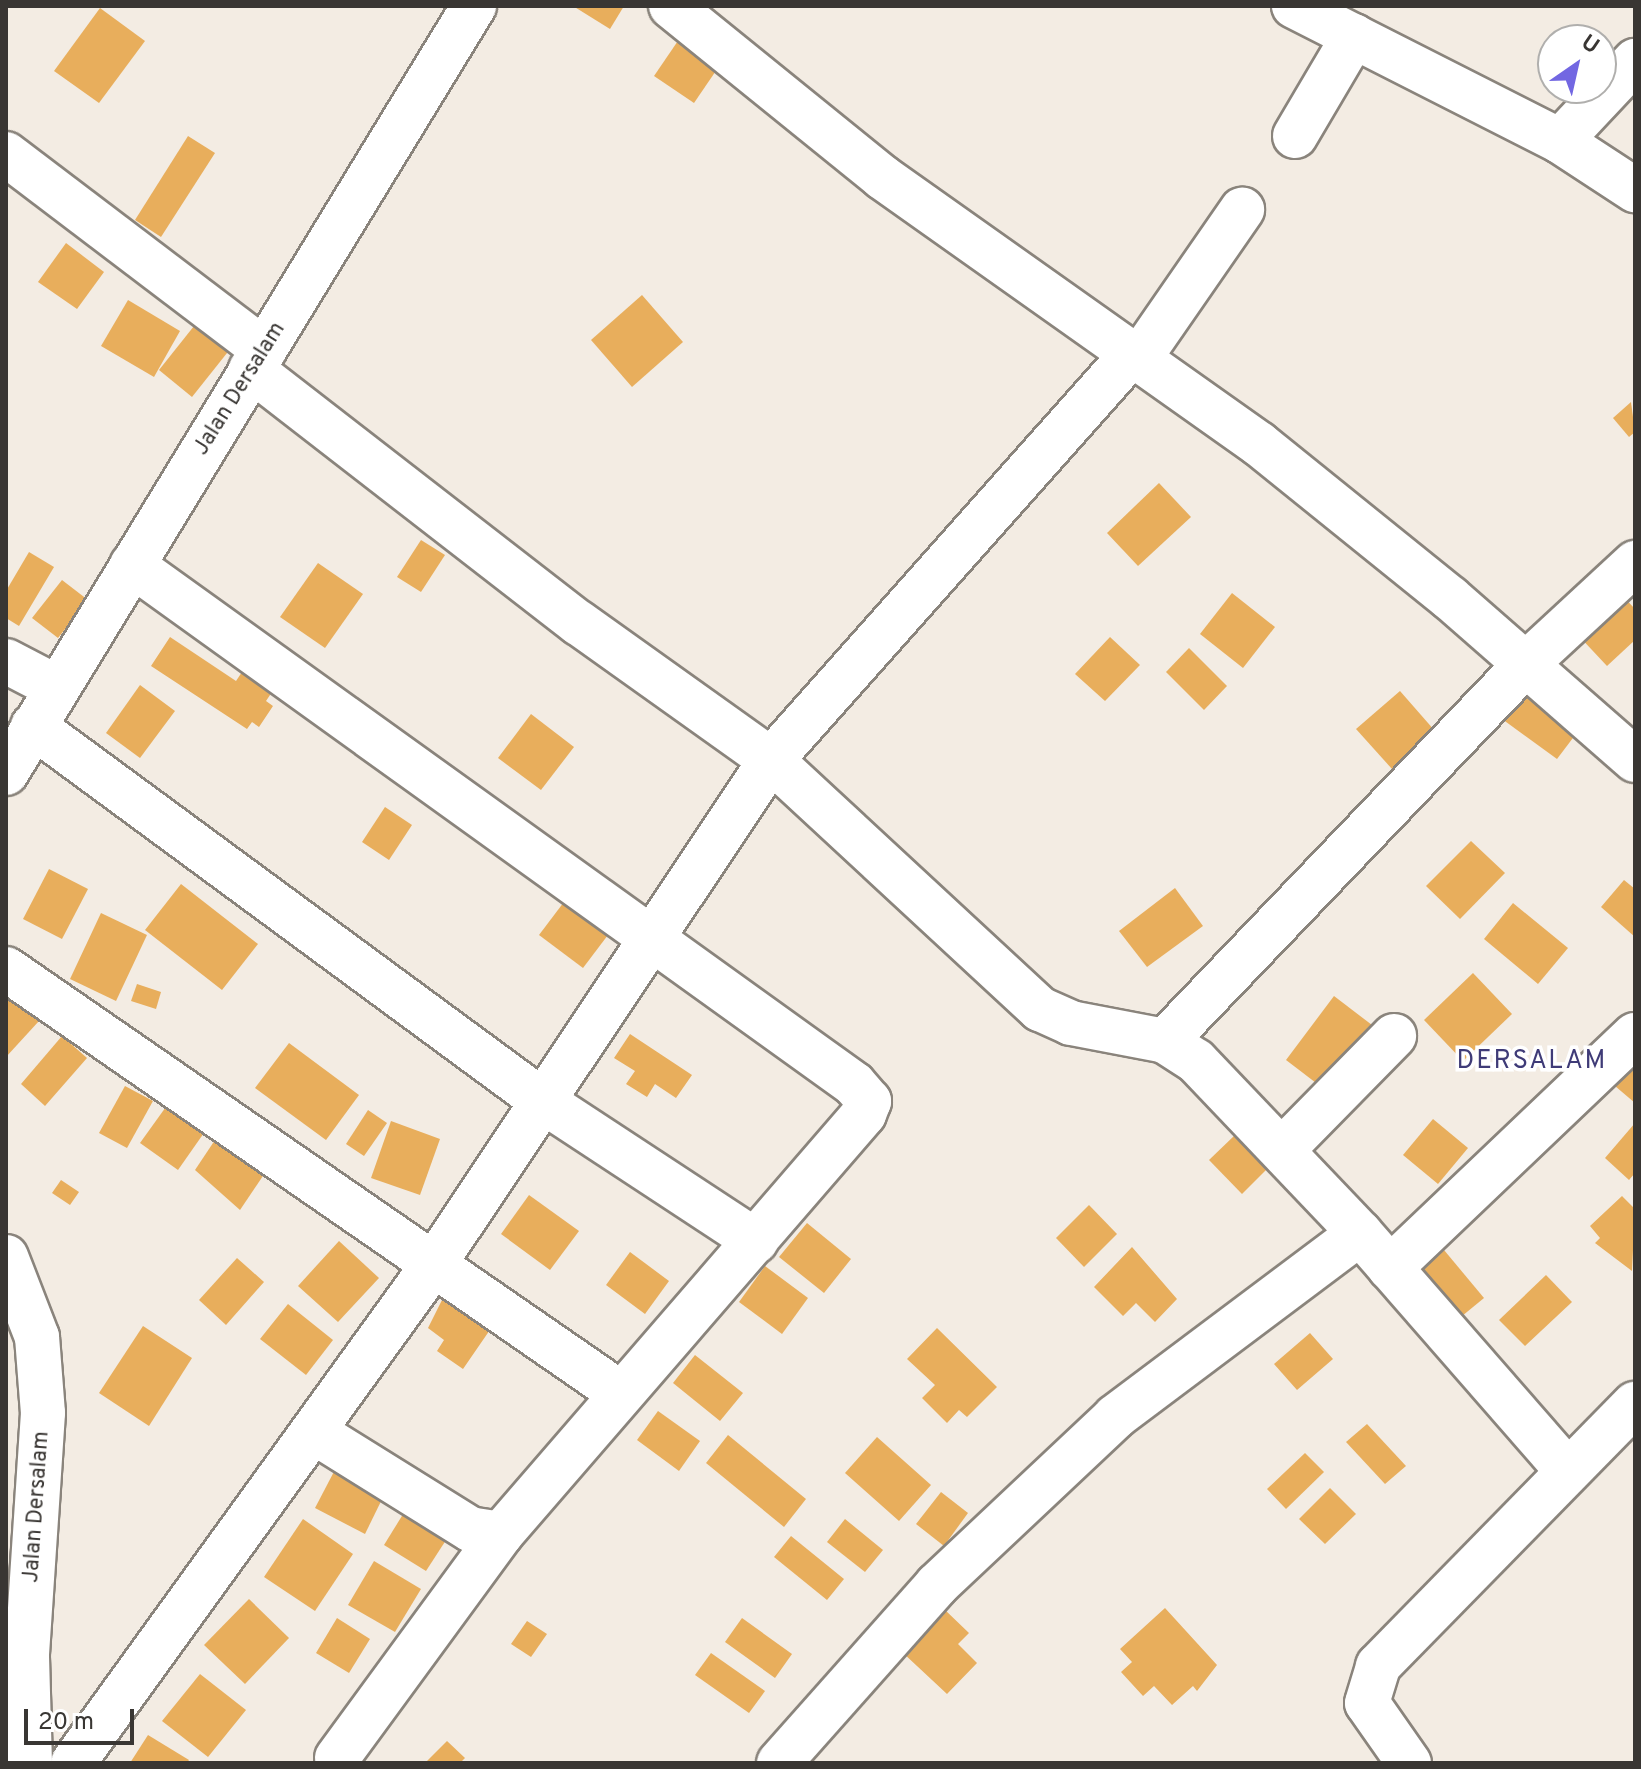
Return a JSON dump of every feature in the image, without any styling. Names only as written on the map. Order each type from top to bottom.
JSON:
[{"type":"street","name":"Jalan Dersalam","points":[[6,773],[474,6]]},
{"type":"street","points":[[671,6],[882,177],[1259,444],[1526,664],[1635,760]]},
{"type":"street","points":[[1294,6],[1560,141],[1635,190]]},
{"type":"street","points":[[1295,136],[1354,36]]},
{"type":"street","points":[[1560,141],[1635,61]]},
{"type":"street","points":[[6,154],[579,623],[771,760],[1040,1009],[1071,1023],[1165,1041],[1196,1061],[1360,1233],[1566,1469]]},
{"type":"street","points":[[73,1763],[436,1261],[771,760],[1135,357],[1242,210]]},
{"type":"street","points":[[1165,1041],[1526,664],[1635,563]]},
{"type":"street","points":[[132,565],[854,1084],[869,1101],[756,1241],[620,1393],[501,1534],[337,1758]]},
{"type":"street","points":[[6,661],[56,687]]},
{"type":"street","points":[[33,726],[541,1100],[756,1241]]},
{"type":"street","points":[[6,969],[436,1261],[620,1393]]},
{"type":"street","points":[[1390,1268],[1635,1035]]},
{"type":"street","points":[[1282,1150],[1394,1036]]},
{"type":"street","points":[[779,1763],[937,1585],[1115,1417],[1360,1233]]},
{"type":"street","name":"Jalan Dersalam","points":[[6,1257],[37,1337],[43,1413],[16,1651],[30,1763]]},
{"type":"street","points":[[1409,1763],[1367,1703],[1378,1666],[1566,1469],[1635,1404]]},
{"type":"street","points":[[314,1432],[470,1529],[501,1534]]},
{"type":"building","points":[[573,6],[624,6],[610,29]]},
{"type":"building","points":[[100,8],[145,41],[99,103],[54,71]]},
{"type":"building","points":[[684,32],[724,59],[694,103],[654,76]]},
{"type":"building","points":[[188,136],[215,153],[161,237],[135,220]]},
{"type":"building","points":[[66,243],[104,272],[77,309],[38,282]]},
{"type":"building","points":[[642,295],[683,342],[632,387],[591,340]]},
{"type":"building","points":[[128,300],[180,331],[154,377],[101,346]]},
{"type":"building","points":[[198,321],[231,348],[192,397],[159,370]]},
{"type":"building","points":[[1631,402],[1635,432],[1629,437],[1613,418]]},
{"type":"building","points":[[1159,483],[1191,517],[1138,566],[1107,533]]},
{"type":"building","points":[[421,540],[445,555],[421,592],[397,577]]},
{"type":"building","points":[[29,552],[54,567],[19,626],[6,618],[6,591]]},
{"type":"building","points":[[318,563],[363,594],[325,648],[280,617]]},
{"type":"building","points":[[62,580],[88,600],[58,638],[32,618]]},
{"type":"building","points":[[1232,593],[1275,627],[1243,668],[1200,634]]},
{"type":"building","points":[[1621,594],[1635,609],[1635,640],[1607,666],[1577,634]]},
{"type":"building","points":[[170,637],[236,681],[244,669],[274,689],[266,701],[273,706],[259,727],[252,722],[247,729],[151,666]]},
{"type":"building","points":[[1110,637],[1140,665],[1105,701],[1075,674]]},
{"type":"building","points":[[1189,648],[1227,686],[1204,710],[1166,672]]},
{"type":"building","points":[[140,685],[175,711],[140,758],[106,733]]},
{"type":"building","points":[[1526,685],[1582,726],[1557,759],[1502,719]]},
{"type":"building","points":[[1400,691],[1435,731],[1392,769],[1356,729]]},
{"type":"building","points":[[531,714],[574,747],[541,790],[498,758]]},
{"type":"building","points":[[385,807],[412,825],[389,860],[362,842]]},
{"type":"building","points":[[1471,841],[1505,873],[1460,919],[1426,886]]},
{"type":"building","points":[[49,869],[88,889],[62,939],[23,919]]},
{"type":"building","points":[[1624,880],[1635,889],[1635,937],[1601,907]]},
{"type":"building","points":[[181,884],[258,944],[222,990],[145,930]]},
{"type":"building","points":[[1175,888],[1203,926],[1147,967],[1119,931]]},
{"type":"building","points":[[570,894],[614,927],[583,968],[539,935]]},
{"type":"building","points":[[1513,903],[1568,948],[1538,984],[1484,939]]},
{"type":"building","points":[[101,913],[147,935],[116,1001],[70,979]]},
{"type":"building","points":[[1473,973],[1512,1014],[1463,1061],[1424,1020]]},
{"type":"building","points":[[137,984],[161,992],[156,1009],[131,1001]]},
{"type":"building","points":[[6,991],[39,1021],[6,1057]]},
{"type":"building","points":[[1334,996],[1372,1025],[1324,1089],[1286,1060]]},
{"type":"building","points":[[630,1034],[692,1075],[676,1098],[655,1084],[647,1097],[626,1084],[635,1071],[614,1058]]},
{"type":"building","points":[[62,1036],[87,1058],[45,1106],[21,1084]]},
{"type":"building","points":[[289,1043],[359,1095],[326,1140],[255,1088]]},
{"type":"building","points":[[1635,1063],[1635,1103],[1615,1086]]},
{"type":"building","points":[[125,1086],[153,1101],[127,1148],[99,1133]]},
{"type":"building","points":[[168,1104],[206,1130],[178,1170],[140,1143]]},
{"type":"building","points":[[368,1110],[387,1123],[364,1156],[346,1144]]},
{"type":"building","points":[[1433,1119],[1468,1148],[1438,1184],[1403,1155]]},
{"type":"building","points":[[391,1121],[440,1139],[420,1195],[371,1178]]},
{"type":"building","points":[[1635,1123],[1635,1173],[1629,1180],[1605,1158]]},
{"type":"building","points":[[1235,1135],[1267,1169],[1242,1194],[1209,1160]]},
{"type":"building","points":[[215,1140],[269,1167],[240,1210],[195,1170]]},
{"type":"building","points":[[61,1180],[79,1192],[70,1205],[52,1193]]},
{"type":"building","points":[[529,1195],[579,1231],[550,1270],[501,1234]]},
{"type":"building","points":[[1622,1196],[1635,1209],[1632,1271],[1595,1243],[1600,1238],[1590,1226]]},
{"type":"building","points":[[1089,1205],[1117,1234],[1084,1267],[1056,1238]]},
{"type":"building","points":[[807,1223],[851,1259],[824,1293],[779,1257]]},
{"type":"building","points":[[339,1241],[379,1278],[338,1322],[298,1286]]},
{"type":"building","points":[[1132,1247],[1177,1299],[1155,1322],[1136,1303],[1123,1316],[1094,1287]]},
{"type":"building","points":[[1444,1250],[1484,1298],[1456,1321],[1416,1272]]},
{"type":"building","points":[[630,1252],[669,1281],[645,1314],[606,1285]]},
{"type":"building","points":[[237,1258],[264,1282],[226,1325],[199,1300]]},
{"type":"building","points":[[765,1266],[808,1298],[782,1334],[739,1302]]},
{"type":"building","points":[[1546,1275],[1572,1302],[1525,1346],[1499,1320]]},
{"type":"building","points":[[447,1290],[494,1324],[463,1369],[437,1351],[444,1340],[428,1328]]},
{"type":"building","points":[[288,1304],[333,1340],[306,1375],[260,1339]]},
{"type":"building","points":[[143,1326],[192,1358],[149,1426],[99,1393]]},
{"type":"building","points":[[937,1328],[997,1387],[967,1417],[959,1410],[947,1423],[922,1398],[935,1385],[907,1359]]},
{"type":"building","points":[[1310,1333],[1333,1359],[1297,1390],[1274,1364]]},
{"type":"building","points":[[695,1355],[743,1393],[720,1421],[673,1383]]},
{"type":"building","points":[[658,1411],[700,1441],[679,1471],[637,1440]]},
{"type":"building","points":[[1367,1424],[1406,1466],[1385,1484],[1346,1442]]},
{"type":"building","points":[[728,1435],[806,1499],[784,1527],[706,1463]]},
{"type":"building","points":[[877,1437],[931,1485],[899,1521],[845,1473]]},
{"type":"building","points":[[1305,1453],[1324,1472],[1286,1509],[1267,1489]]},
{"type":"building","points":[[338,1464],[387,1489],[365,1534],[315,1508]]},
{"type":"building","points":[[1330,1488],[1356,1514],[1325,1544],[1299,1519]]},
{"type":"building","points":[[941,1492],[968,1513],[944,1546],[916,1524]]},
{"type":"building","points":[[405,1511],[448,1537],[426,1571],[384,1545]]},
{"type":"building","points":[[303,1519],[353,1554],[315,1611],[264,1577]]},
{"type":"building","points":[[845,1519],[883,1550],[865,1572],[827,1542]]},
{"type":"building","points":[[791,1536],[844,1579],[827,1600],[774,1557]]},
{"type":"building","points":[[374,1561],[421,1589],[395,1632],[348,1605]]},
{"type":"building","points":[[249,1599],[289,1638],[245,1684],[204,1645]]},
{"type":"building","points":[[1165,1608],[1217,1665],[1197,1691],[1193,1686],[1172,1705],[1154,1686],[1143,1696],[1121,1672],[1132,1662],[1120,1649]]},
{"type":"building","points":[[944,1609],[969,1633],[958,1644],[977,1663],[947,1694],[902,1652]]},
{"type":"building","points":[[337,1618],[370,1639],[349,1673],[316,1653]]},
{"type":"building","points":[[742,1618],[792,1654],[775,1678],[725,1642]]},
{"type":"building","points":[[527,1621],[547,1634],[531,1657],[511,1644]]},
{"type":"building","points":[[711,1653],[765,1691],[749,1713],[695,1675]]},
{"type":"building","points":[[200,1674],[246,1710],[208,1757],[162,1721]]},
{"type":"building","points":[[148,1735],[189,1760],[187,1763],[130,1763]]},
{"type":"building","points":[[447,1741],[465,1758],[460,1763],[425,1763]]},
{"type":"district","name":"DERSALAM","points":[[1532,1062]]}]
